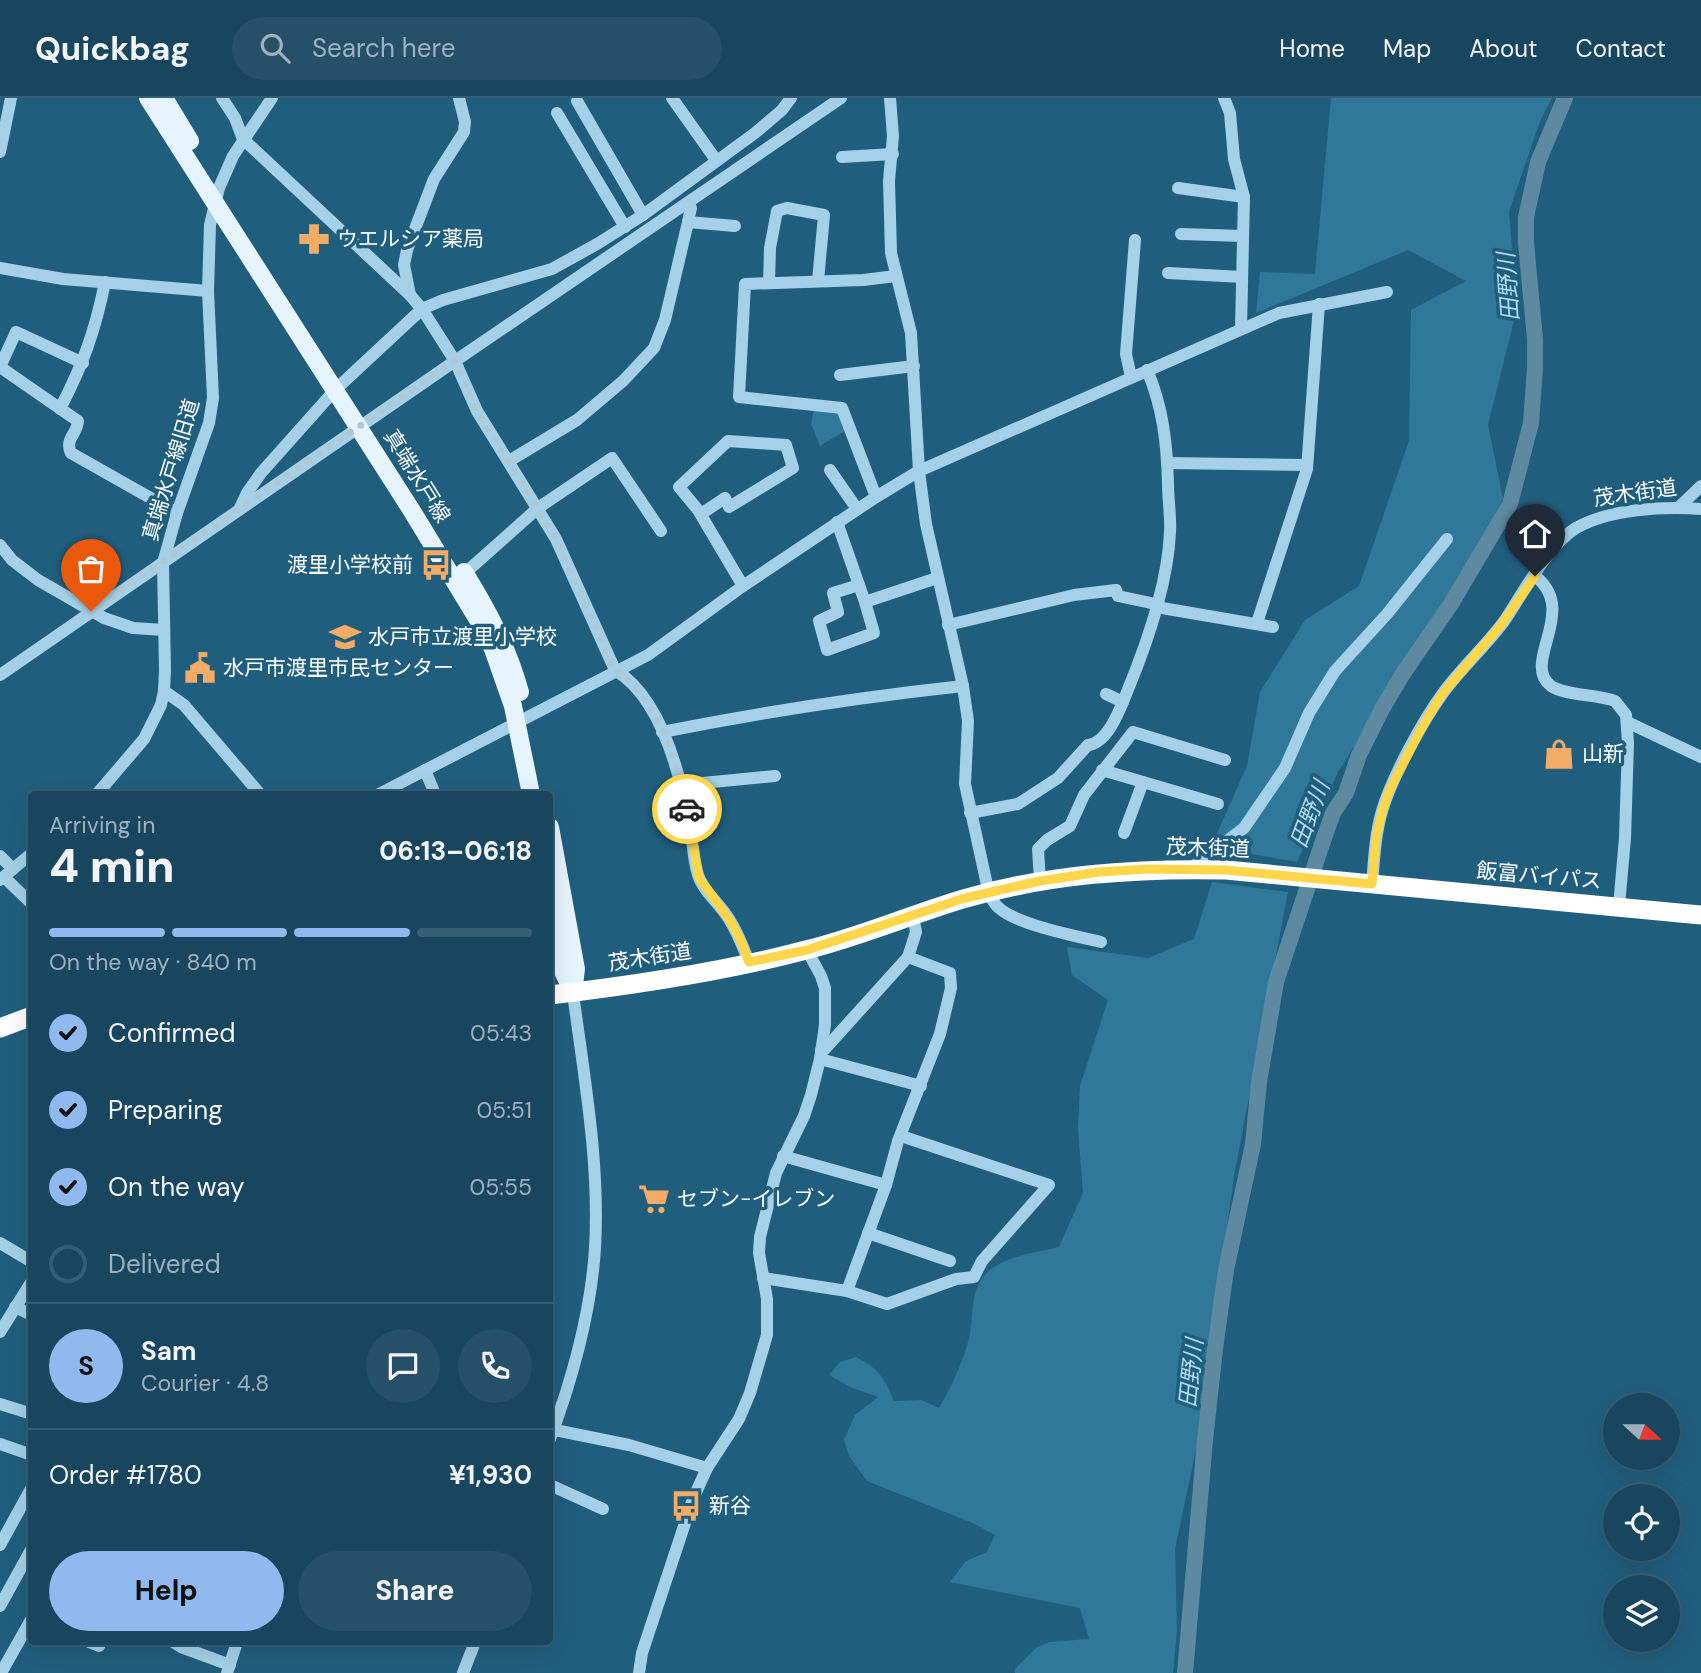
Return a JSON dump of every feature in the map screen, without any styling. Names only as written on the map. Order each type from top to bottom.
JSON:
[{"type":"highway","name":"茂木街道","points":[[553,995],[807,950],[965,898],[1040,881],[1099,872],[1190,869],[1372,884]]},
{"type":"highway","name":"飯富バイパス","points":[[1372,884],[1701,915]]},
{"type":"highway","points":[[0,1028],[28,1014]]},
{"type":"main road","name":"真端水戸線","points":[[148,98],[217,195],[339,386],[480,623],[522,720],[531,791]]},
{"type":"main road","name":"真端水戸線","points":[[164,98],[217,195]]},
{"type":"main road","name":"真端水戸線","points":[[363,425],[464,573],[495,624],[505,646],[542,791]]},
{"type":"main road","points":[[553,843],[576,969],[573,992]]},
{"type":"main road","points":[[553,914],[563,971],[573,992]]},
{"type":"street","points":[[0,152],[11,98]]},
{"type":"street","points":[[222,98],[235,118],[243,139],[410,295],[422,309],[454,361],[477,411],[556,539],[615,670],[640,692],[662,732],[682,785],[699,878],[729,919],[749,962]]},
{"type":"street","name":"真端水戸線旧道","points":[[164,691],[163,563],[212,411],[214,381],[208,290],[209,235],[217,195],[233,156],[272,98]]},
{"type":"street","points":[[410,295],[404,265],[407,250],[434,179],[464,132],[465,122],[459,98]]},
{"type":"street","points":[[672,98],[716,160]]},
{"type":"street","points":[[239,510],[261,473],[339,386],[422,309],[443,300],[552,269],[643,215],[755,133],[782,110],[791,98]]},
{"type":"street","points":[[0,675],[841,98]]},
{"type":"street","points":[[890,98],[891,253],[911,333],[919,471],[926,524],[963,686],[968,721],[965,784],[989,894],[1000,909],[1014,916],[1054,931],[1101,942]]},
{"type":"street","points":[[1224,98],[1230,113],[1234,159],[1244,197],[1241,328]]},
{"type":"street","points":[[1230,113],[1236,98]]},
{"type":"street","points":[[577,101],[643,215]]},
{"type":"street","points":[[557,113],[625,227]]},
{"type":"street","points":[[842,157],[892,154]]},
{"type":"street","points":[[1178,188],[1244,197]]},
{"type":"street","points":[[509,461],[576,420],[623,381],[654,348],[665,320],[688,222],[691,208],[688,202]]},
{"type":"street","points":[[769,283],[770,248],[777,211],[787,208],[824,215],[818,281]]},
{"type":"street","points":[[688,222],[735,226]]},
{"type":"street","points":[[1181,234],[1243,236]]},
{"type":"street","points":[[1131,377],[1126,354],[1135,240]]},
{"type":"street","points":[[0,268],[63,279],[208,290]]},
{"type":"street","points":[[1168,274],[1242,277]]},
{"type":"street","points":[[876,496],[842,408],[739,397],[745,284],[863,280],[896,276]]},
{"type":"street","points":[[60,409],[83,363],[97,323],[106,282]]},
{"type":"street","points":[[385,791],[648,655],[837,522],[919,471],[1279,313],[1387,292]]},
{"type":"street","points":[[1257,623],[1307,465],[1319,304]]},
{"type":"street","points":[[83,363],[16,332],[0,367],[78,421],[78,426],[69,439],[68,447],[71,453],[177,513]]},
{"type":"street","points":[[840,375],[914,366]]},
{"type":"street","points":[[970,813],[1018,804],[1058,778],[1088,745],[1095,744],[1104,736],[1123,702],[1143,654],[1162,583],[1170,534],[1163,417],[1147,370]]},
{"type":"street","points":[[701,514],[725,498],[729,508],[793,468],[786,445],[729,441],[679,487],[701,514],[743,586]]},
{"type":"street","points":[[464,573],[538,508],[612,458],[661,531]]},
{"type":"street","points":[[1167,463],[1307,465]]},
{"type":"street","points":[[830,470],[857,509]]},
{"type":"street","points":[[1678,508],[1701,486]]},
{"type":"street","name":"茂木街道","points":[[1372,884],[1376,838],[1382,812],[1390,789],[1424,723],[1442,694],[1501,625],[1552,549],[1576,528],[1594,520],[1617,514],[1678,508],[1701,509]]},
{"type":"street","points":[[837,522],[859,585],[874,633],[827,650],[819,621],[838,612],[833,593],[859,585]]},
{"type":"street","points":[[1190,869],[1244,828],[1285,768],[1310,713],[1335,671],[1387,614],[1447,540]]},
{"type":"street","points":[[0,545],[6,560],[91,611],[133,628],[164,630]]},
{"type":"street","points":[[1535,576],[1545,583],[1553,604],[1552,623],[1542,664],[1545,679],[1559,689],[1615,701],[1620,705],[1627,722],[1625,838],[1619,906]]},
{"type":"street","points":[[864,601],[937,578]]},
{"type":"street","points":[[948,625],[1074,595],[1116,590],[1118,596],[1156,606],[1273,626]]},
{"type":"street","points":[[662,732],[883,695],[963,686]]},
{"type":"street","points":[[100,791],[144,739],[161,705],[164,691],[184,705],[257,791]]},
{"type":"street","points":[[1106,694],[1123,702]]},
{"type":"street","points":[[1627,722],[1701,757]]},
{"type":"street","points":[[1040,881],[1038,849],[1070,825],[1084,795],[1133,732],[1225,760]]},
{"type":"street","points":[[425,770],[434,791]]},
{"type":"street","points":[[1102,770],[1218,804]]},
{"type":"street","points":[[682,785],[775,776]]},
{"type":"street","points":[[1124,833],[1143,782]]},
{"type":"street","points":[[0,856],[6,875],[28,900]]},
{"type":"street","points":[[6,875],[28,856]]},
{"type":"street","points":[[821,1055],[908,957],[916,932],[913,916]]},
{"type":"street","points":[[639,1673],[642,1653],[693,1499],[707,1468],[739,1419],[760,1362],[769,1321],[759,1253],[760,1237],[776,1172],[804,1116],[821,1055],[825,1025],[825,988],[807,950]]},
{"type":"street","points":[[847,1291],[940,1034],[951,988],[950,973],[908,957]]},
{"type":"street","points":[[553,1427],[578,1354],[589,1300],[595,1248],[594,1163],[573,992]]},
{"type":"street","points":[[821,1055],[921,1086]]},
{"type":"street","points":[[763,1278],[847,1291],[887,1304],[956,1279],[974,1277],[982,1261],[1049,1185],[901,1136]]},
{"type":"street","points":[[783,1156],[886,1185]]},
{"type":"street","points":[[868,1233],[950,1261]]},
{"type":"street","points":[[0,1243],[28,1260]]},
{"type":"street","points":[[0,1332],[28,1287]]},
{"type":"street","points":[[15,1307],[28,1313]]},
{"type":"street","points":[[0,1404],[28,1413]]},
{"type":"street","points":[[553,1433],[629,1445],[707,1468]]},
{"type":"street","points":[[0,1444],[28,1454]]},
{"type":"street","points":[[553,1486],[603,1509]]},
{"type":"street","points":[[0,1545],[28,1494]]},
{"type":"street","points":[[0,1606],[28,1555]]},
{"type":"street","points":[[1,1673],[28,1625]]},
{"type":"street","points":[[178,1645],[228,1669],[236,1645]]},
{"type":"street","points":[[463,1673],[474,1645]]},
{"type":"shaded area","points":[[1331,98],[1552,98],[1540,121],[1509,212],[1517,308],[1488,425],[1503,499],[1448,596],[1338,772],[1297,862],[1211,847],[1247,766],[1260,692],[1305,620],[1359,586],[1409,441],[1411,310],[1466,281],[1408,250],[1256,313],[1260,272],[1315,274]]},
{"type":"shaded area","points":[[814,409],[840,411],[848,429],[820,446],[811,424]]},
{"type":"shaded area","points":[[1212,882],[1288,892],[1234,1176],[1198,1440],[1175,1549],[1177,1631],[1173,1673],[1015,1673],[1015,1669],[1036,1648],[1049,1642],[1089,1639],[1080,1608],[950,1582],[966,1561],[987,1552],[995,1535],[973,1523],[867,1481],[849,1456],[844,1440],[855,1415],[878,1397],[850,1387],[829,1375],[840,1362],[856,1357],[880,1374],[894,1401],[921,1400],[939,1408],[965,1352],[977,1288],[984,1276],[991,1269],[1009,1260],[1059,1247],[1083,1193],[1078,1128],[1080,1086],[1108,1000],[1072,975],[1067,947],[1148,958],[1194,939]]},
{"type":"waterway","name":"田野川","points":[[1185,1673],[1215,1349],[1226,1270],[1253,1144],[1259,1082],[1276,982],[1333,813],[1346,793],[1359,755],[1404,672],[1451,604],[1510,504],[1531,423],[1535,368],[1526,217],[1538,162],[1565,98]]},
{"type":"way so far","points":[[91,611],[454,361],[490,435],[509,461],[556,539],[615,670],[625,676],[640,692],[655,716],[682,785],[687,809]]},
{"type":"place","name":"ウエルシア薬局","points":[[314,239]]},
{"type":"place","name":"渡里小学校前","points":[[436,565]]},
{"type":"place","name":"水戸市立渡里小学校","points":[[345,637]]},
{"type":"place","name":"水戸市渡里市民センター","points":[[200,668]]},
{"type":"place","name":"山新","points":[[1559,754]]},
{"type":"place","name":"セブン-イレブン","points":[[654,1199]]},
{"type":"place","name":"新谷","points":[[686,1506]]},
{"type":"route","points":[[687,809],[699,878],[729,919],[749,962],[835,942],[965,898],[1040,881],[1099,872],[1148,869],[1226,870],[1372,884],[1376,838],[1382,812],[1390,789],[1421,729],[1442,694],[1501,625],[1535,576]]}]
